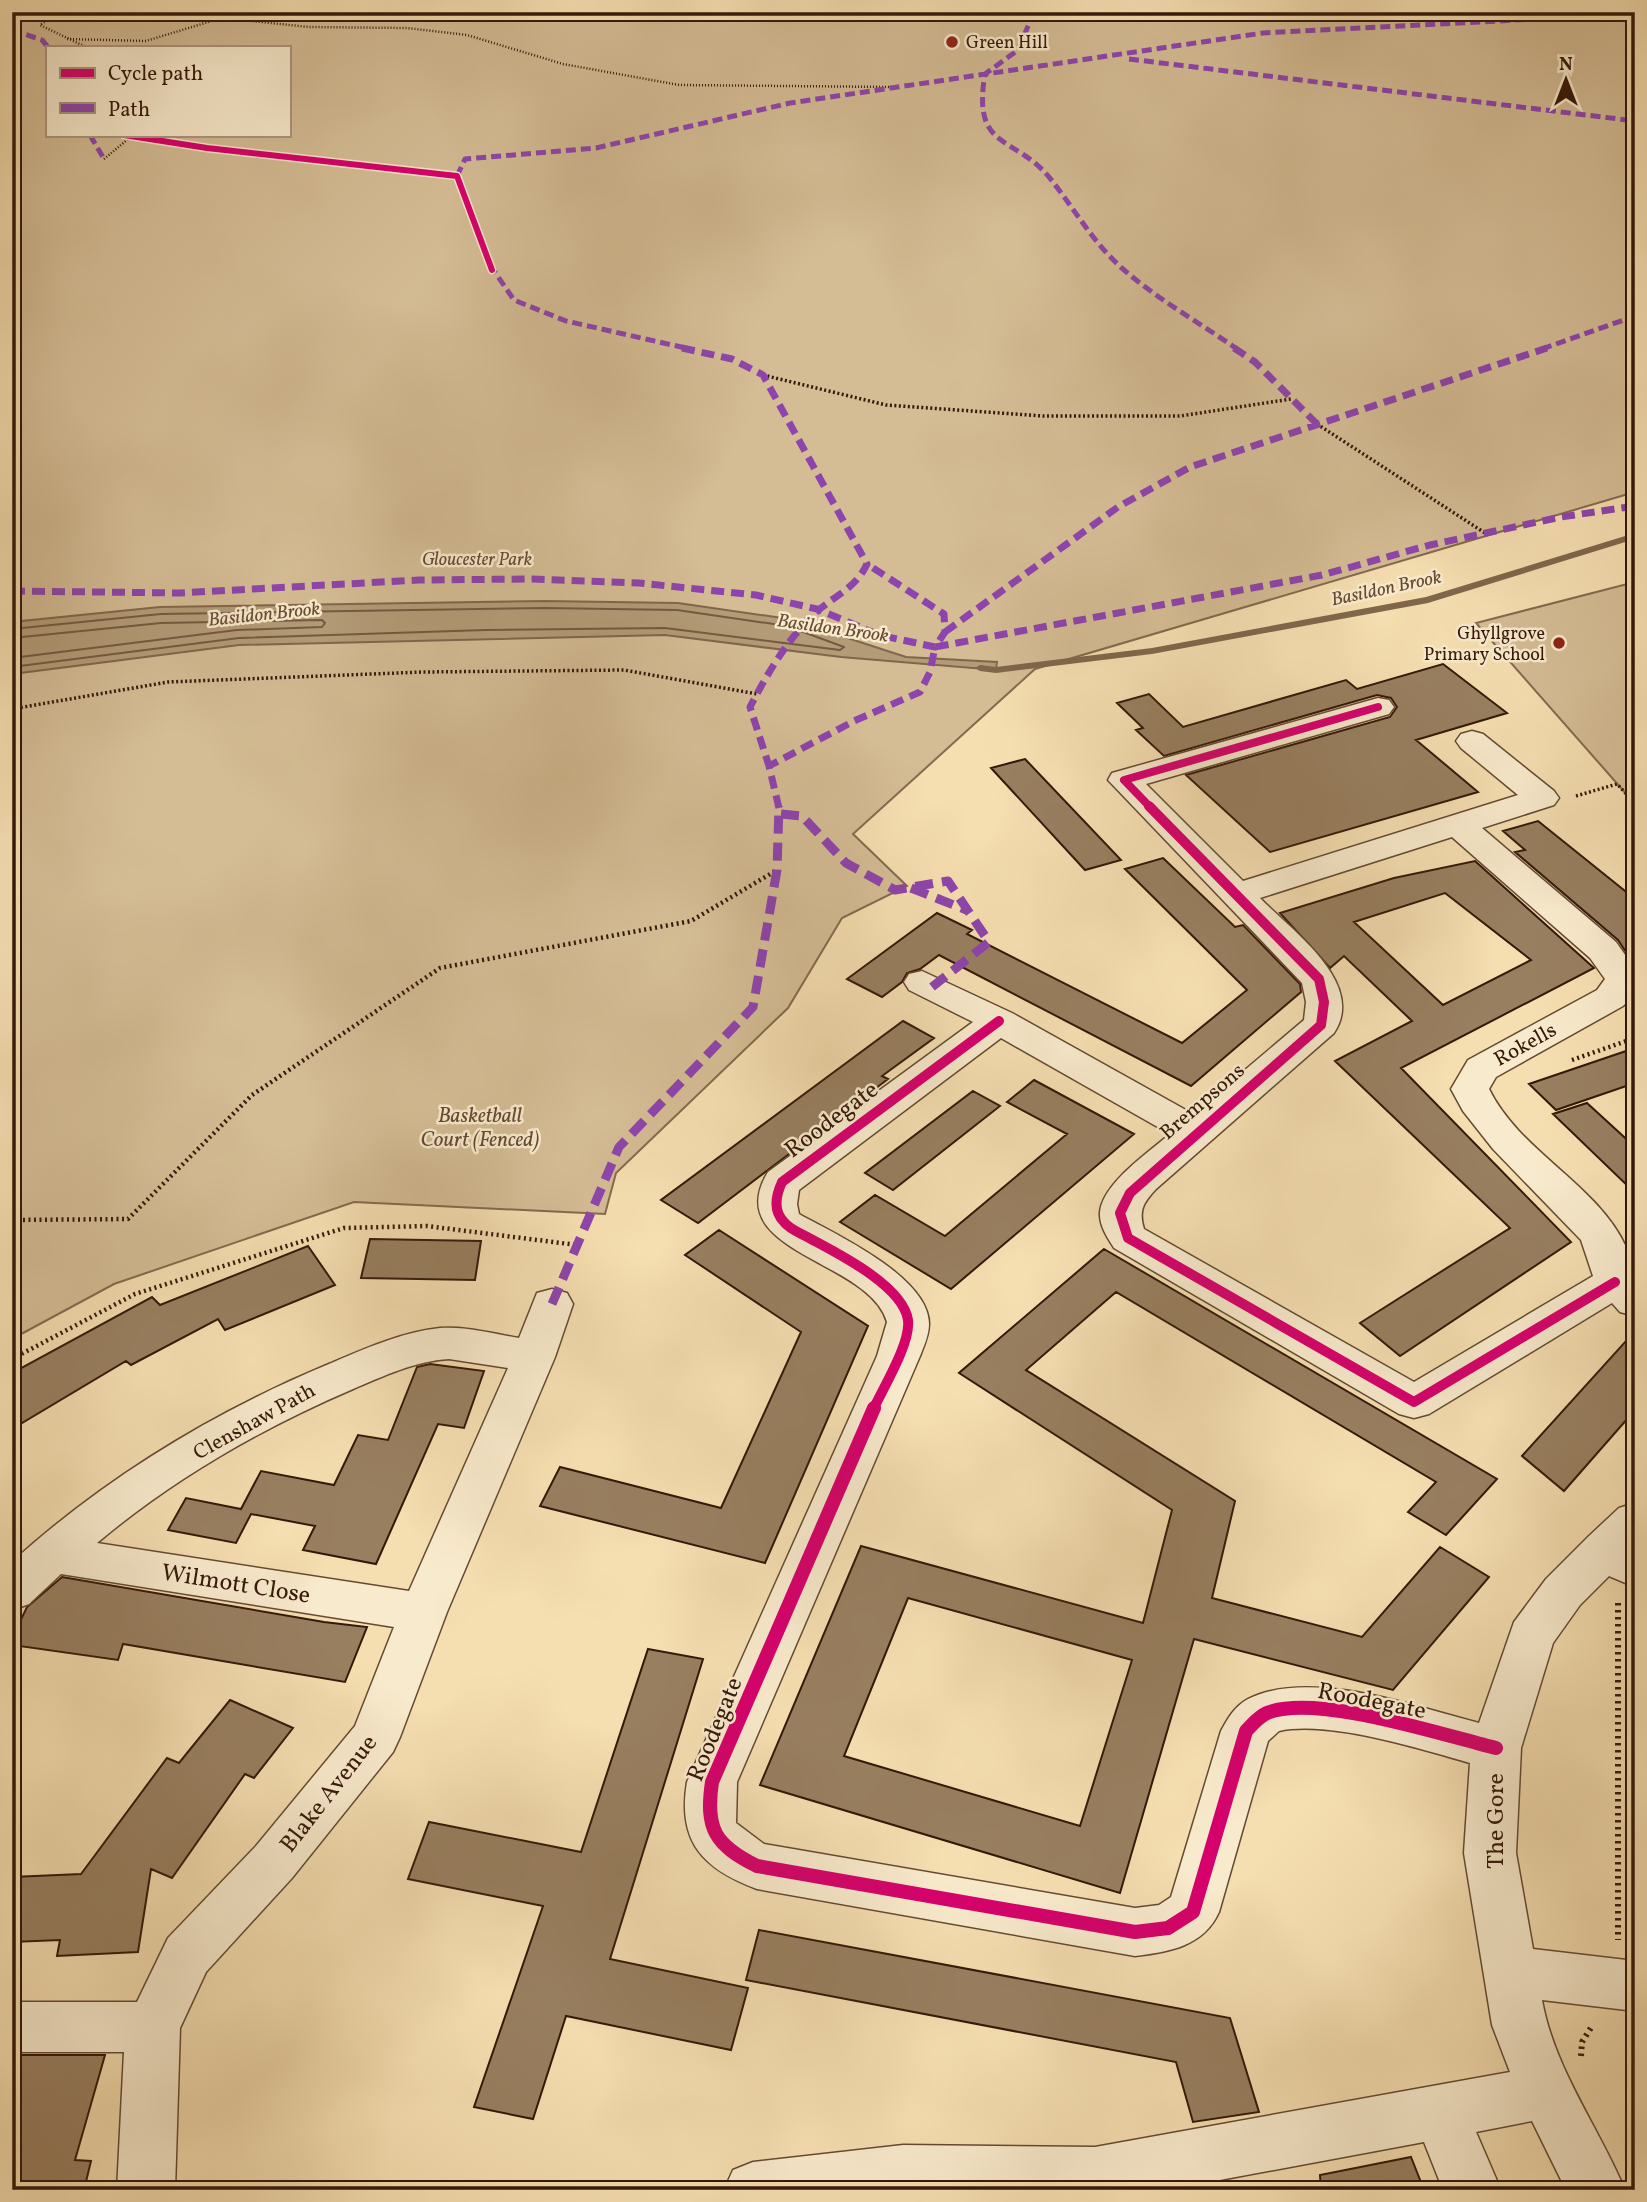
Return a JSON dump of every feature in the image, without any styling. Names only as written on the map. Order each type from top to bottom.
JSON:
[{"type":"street","name":"Brempsons","points":[[1378,708],[1124,780],[1318,979],[1325,997],[1325,1013],[1321,1025],[1195,1132],[1122,1201],[1119,1223],[1128,1238],[1414,1402],[1625,1291]]},
{"type":"street","points":[[1235,895],[1542,798],[1472,741]]},
{"type":"street","name":"Rokells","points":[[1458,825],[1603,950],[1623,979],[1620,989],[1610,998],[1481,1069],[1470,1088],[1473,1099],[1489,1120],[1597,1231],[1625,1291]]},
{"type":"street","points":[[922,982],[999,1021],[1195,1132]]},
{"type":"street","name":"Roodegate","points":[[999,1021],[782,1182],[776,1195],[779,1216],[785,1224],[888,1287],[902,1304],[908,1322],[878,1401],[712,1782],[706,1811],[715,1835],[734,1855],[757,1866],[1135,1932],[1146,1931],[1168,1928],[1193,1912],[1231,1773],[1247,1731],[1267,1713],[1298,1707],[1332,1711],[1496,1748]]},
{"type":"street","name":"Blake Avenue","points":[[146,2190],[153,2027],[187,1955],[274,1862],[375,1737],[423,1612],[534,1357],[552,1304]]},
{"type":"street","name":"Clenshaw Path","points":[[12,1591],[50,1554],[151,1479],[251,1418],[312,1388],[397,1354],[441,1343],[534,1357]]},
{"type":"street","name":"Wilmott Close","points":[[50,1554],[423,1612]]},
{"type":"street","name":"The Gore","points":[[1596,2190],[1565,2078],[1519,2025],[1490,1853],[1496,1748],[1531,1636],[1563,1592],[1621,1575]]},
{"type":"street","points":[[1508,1970],[1626,1965]]},
{"type":"street","points":[[12,2027],[153,2027]]},
{"type":"street","points":[[754,2190],[903,2173],[1097,2183],[1440,2112],[1565,2078]]},
{"type":"street","points":[[1440,2112],[1472,2190]]},
{"type":"path","points":[[67,39],[146,41],[241,12]]},
{"type":"path","points":[[52,17],[40,25],[84,46]]},
{"type":"path","points":[[223,18],[309,27],[407,28],[467,35],[563,64],[678,85],[893,87]]},
{"type":"path","points":[[104,159],[132,136]]},
{"type":"path","points":[[763,375],[886,405],[1043,416],[1180,416],[1291,399]]},
{"type":"path","points":[[1317,424],[1485,533]]},
{"type":"path","points":[[12,709],[168,682],[423,672],[624,670],[757,694]]},
{"type":"path","points":[[1567,799],[1617,784],[1635,803]]},
{"type":"path","points":[[12,1220],[128,1219],[252,1095],[440,968],[691,921],[777,870]]},
{"type":"path","points":[[1560,1064],[1635,1038]]},
{"type":"path","points":[[12,1359],[135,1294],[344,1228],[427,1226],[577,1245]]},
{"type":"path","points":[[1621,1575],[1626,1965]]},
{"type":"path","points":[[1565,2078],[1582,2042],[1596,2022]]},
{"type":"green space","name":"Gloucester Park","points":[[12,12],[54,16],[88,12],[1635,12],[1635,492],[1035,669],[853,834],[907,886],[842,918],[788,1008],[616,1173],[605,1214],[354,1202],[114,1284],[12,1339]]},
{"type":"green space","points":[[1635,582],[1635,804],[1476,623]]},
{"type":"water","points":[[545,601],[678,603],[789,619],[906,657],[997,662],[996,670],[841,657],[665,635],[239,645],[12,674],[12,622],[160,607]]},
{"type":"building","points":[[1443,664],[1507,713],[1416,740],[1478,792],[1270,852],[1186,775],[1390,717],[1397,707],[1391,698],[1377,695],[1164,756],[1136,730],[1143,728],[1117,703],[1149,694],[1183,727],[1346,680],[1357,689]]},
{"type":"building","points":[[1025,759],[1121,860],[1085,870],[991,768]]},
{"type":"building","points":[[1538,821],[1635,899],[1635,947],[1626,952],[1618,940],[1515,852],[1525,850],[1503,831]]},
{"type":"building","points":[[1163,858],[1235,927],[1243,925],[1300,984],[1301,992],[1191,1086],[939,955],[920,969],[907,973],[902,982],[882,997],[847,979],[937,913],[972,930],[967,934],[1182,1043],[1247,990],[1125,869]]},
{"type":"building","points":[[1475,861],[1594,968],[1401,1068],[1571,1242],[1400,1356],[1360,1323],[1510,1228],[1335,1061],[1412,1021],[1344,956],[1330,968],[1280,913],[1394,878]],"holes":[[[1445,893],[1531,960],[1443,1005],[1354,922]]]},
{"type":"building","points":[[903,1021],[934,1038],[882,1076],[888,1079],[698,1223],[661,1200]]},
{"type":"building","points":[[1635,1048],[1635,1083],[1556,1110],[1529,1084]]},
{"type":"building","points":[[1034,1080],[1134,1134],[951,1289],[840,1222],[875,1195],[945,1236],[1067,1134],[1007,1102]]},
{"type":"building","points":[[973,1091],[1000,1106],[893,1190],[865,1173]]},
{"type":"building","points":[[1587,1103],[1635,1147],[1635,1193],[1553,1114]]},
{"type":"building","points":[[719,1230],[868,1326],[765,1563],[540,1506],[560,1467],[721,1508],[801,1332],[685,1255]]},
{"type":"building","points":[[370,1239],[481,1241],[475,1280],[361,1278]]},
{"type":"building","points":[[308,1246],[335,1285],[225,1330],[218,1319],[131,1365],[126,1361],[12,1429],[12,1373],[152,1297],[160,1305]]},
{"type":"building","points":[[1104,1249],[1497,1479],[1446,1535],[1408,1512],[1436,1482],[1116,1292],[1026,1370],[1235,1501],[1212,1598],[1362,1637],[1440,1547],[1489,1577],[1393,1690],[1194,1639],[1120,1893],[760,1785],[861,1546],[1143,1623],[1172,1510],[959,1373]],"holes":[[[908,1598],[1132,1660],[1080,1826],[844,1756]]]},
{"type":"building","points":[[1635,1331],[1635,1410],[1564,1491],[1522,1456]]},
{"type":"building","points":[[430,1364],[484,1371],[464,1428],[438,1424],[376,1564],[303,1550],[315,1526],[251,1514],[236,1543],[168,1530],[186,1498],[241,1509],[261,1471],[334,1485],[358,1435],[388,1440],[417,1367]]},
{"type":"building","points":[[62,1577],[367,1627],[345,1682],[123,1644],[118,1660],[12,1645],[12,1638],[27,1607]]},
{"type":"building","points":[[648,1649],[703,1659],[610,1959],[748,1988],[731,2050],[566,2016],[533,2119],[474,2107],[543,1906],[408,1879],[429,1822],[581,1852]]},
{"type":"building","points":[[230,1700],[293,1728],[254,1778],[245,1774],[172,1878],[151,1869],[138,1952],[57,1956],[60,1940],[12,1942],[12,1877],[81,1874],[167,1758],[179,1763]]},
{"type":"building","points":[[759,1930],[1230,2018],[1259,2112],[1193,2122],[1176,2062],[746,1980]]},
{"type":"building","points":[[12,2055],[105,2055],[75,2160],[91,2161],[84,2190],[12,2190]]},
{"type":"building","points":[[1411,2157],[1424,2190],[1321,2190],[1320,2175]]},
{"type":"waterway","name":"Basildon Brook","points":[[980,668],[996,670],[1152,651],[1428,600],[1635,536]]},
{"type":"marked path","points":[[1034,12],[1018,50],[985,74],[980,103],[993,135],[1047,175],[1085,229],[1123,269],[1255,362],[1317,424]]},
{"type":"marked path","points":[[457,176],[465,159],[596,148],[790,103],[1263,33],[1635,14]]},
{"type":"marked path","points":[[12,30],[42,40],[47,46]]},
{"type":"marked path","points":[[1129,59],[1635,121]]},
{"type":"marked path","points":[[91,136],[104,159]]},
{"type":"marked path","points":[[490,265],[514,300],[566,321],[732,359],[763,375],[867,564],[850,589],[809,618],[763,682],[750,707],[769,766]]},
{"type":"marked path","points":[[945,632],[1118,507],[1190,467],[1504,363],[1635,316]]},
{"type":"marked path","points":[[552,1304],[619,1147],[753,1007],[777,870],[781,814],[769,766],[854,721],[920,692],[930,672],[935,647],[1322,575],[1430,545],[1561,517],[1635,506]]},
{"type":"marked path","points":[[12,591],[179,593],[419,580],[532,579],[639,583],[756,595],[817,609],[879,635],[935,647],[945,632],[944,614],[867,564]]},
{"type":"marked path","points":[[781,814],[802,816],[846,863],[895,890],[948,881],[989,942],[932,987]]},
{"type":"marked path","points":[[911,888],[969,911]]},
{"type":"cycle path","points":[[130,136],[207,148],[374,164],[457,176],[492,270]]},
{"type":"cycle path","points":[[1378,707],[1124,780],[1319,979],[1325,1007],[1321,1025],[1142,1179],[1122,1206],[1120,1213],[1123,1228],[1128,1238],[1414,1402],[1615,1282]]},
{"type":"cycle path","points":[[999,1021],[782,1182],[779,1188],[777,1209],[785,1224],[877,1280],[904,1308],[908,1322],[898,1356],[712,1782],[709,1812],[711,1824],[721,1843],[742,1859],[757,1866],[1135,1932],[1168,1928],[1193,1912],[1246,1731],[1267,1713],[1287,1709],[1345,1713],[1496,1748]]},
{"type":"place","name":"Green Hill","points":[[952,42]]},
{"type":"place","name":"Ghyllgrove Primary School","points":[[1559,643]]},
{"type":"park label","name":"Basketball Court (Fenced)","points":[[480,1127]]}]
